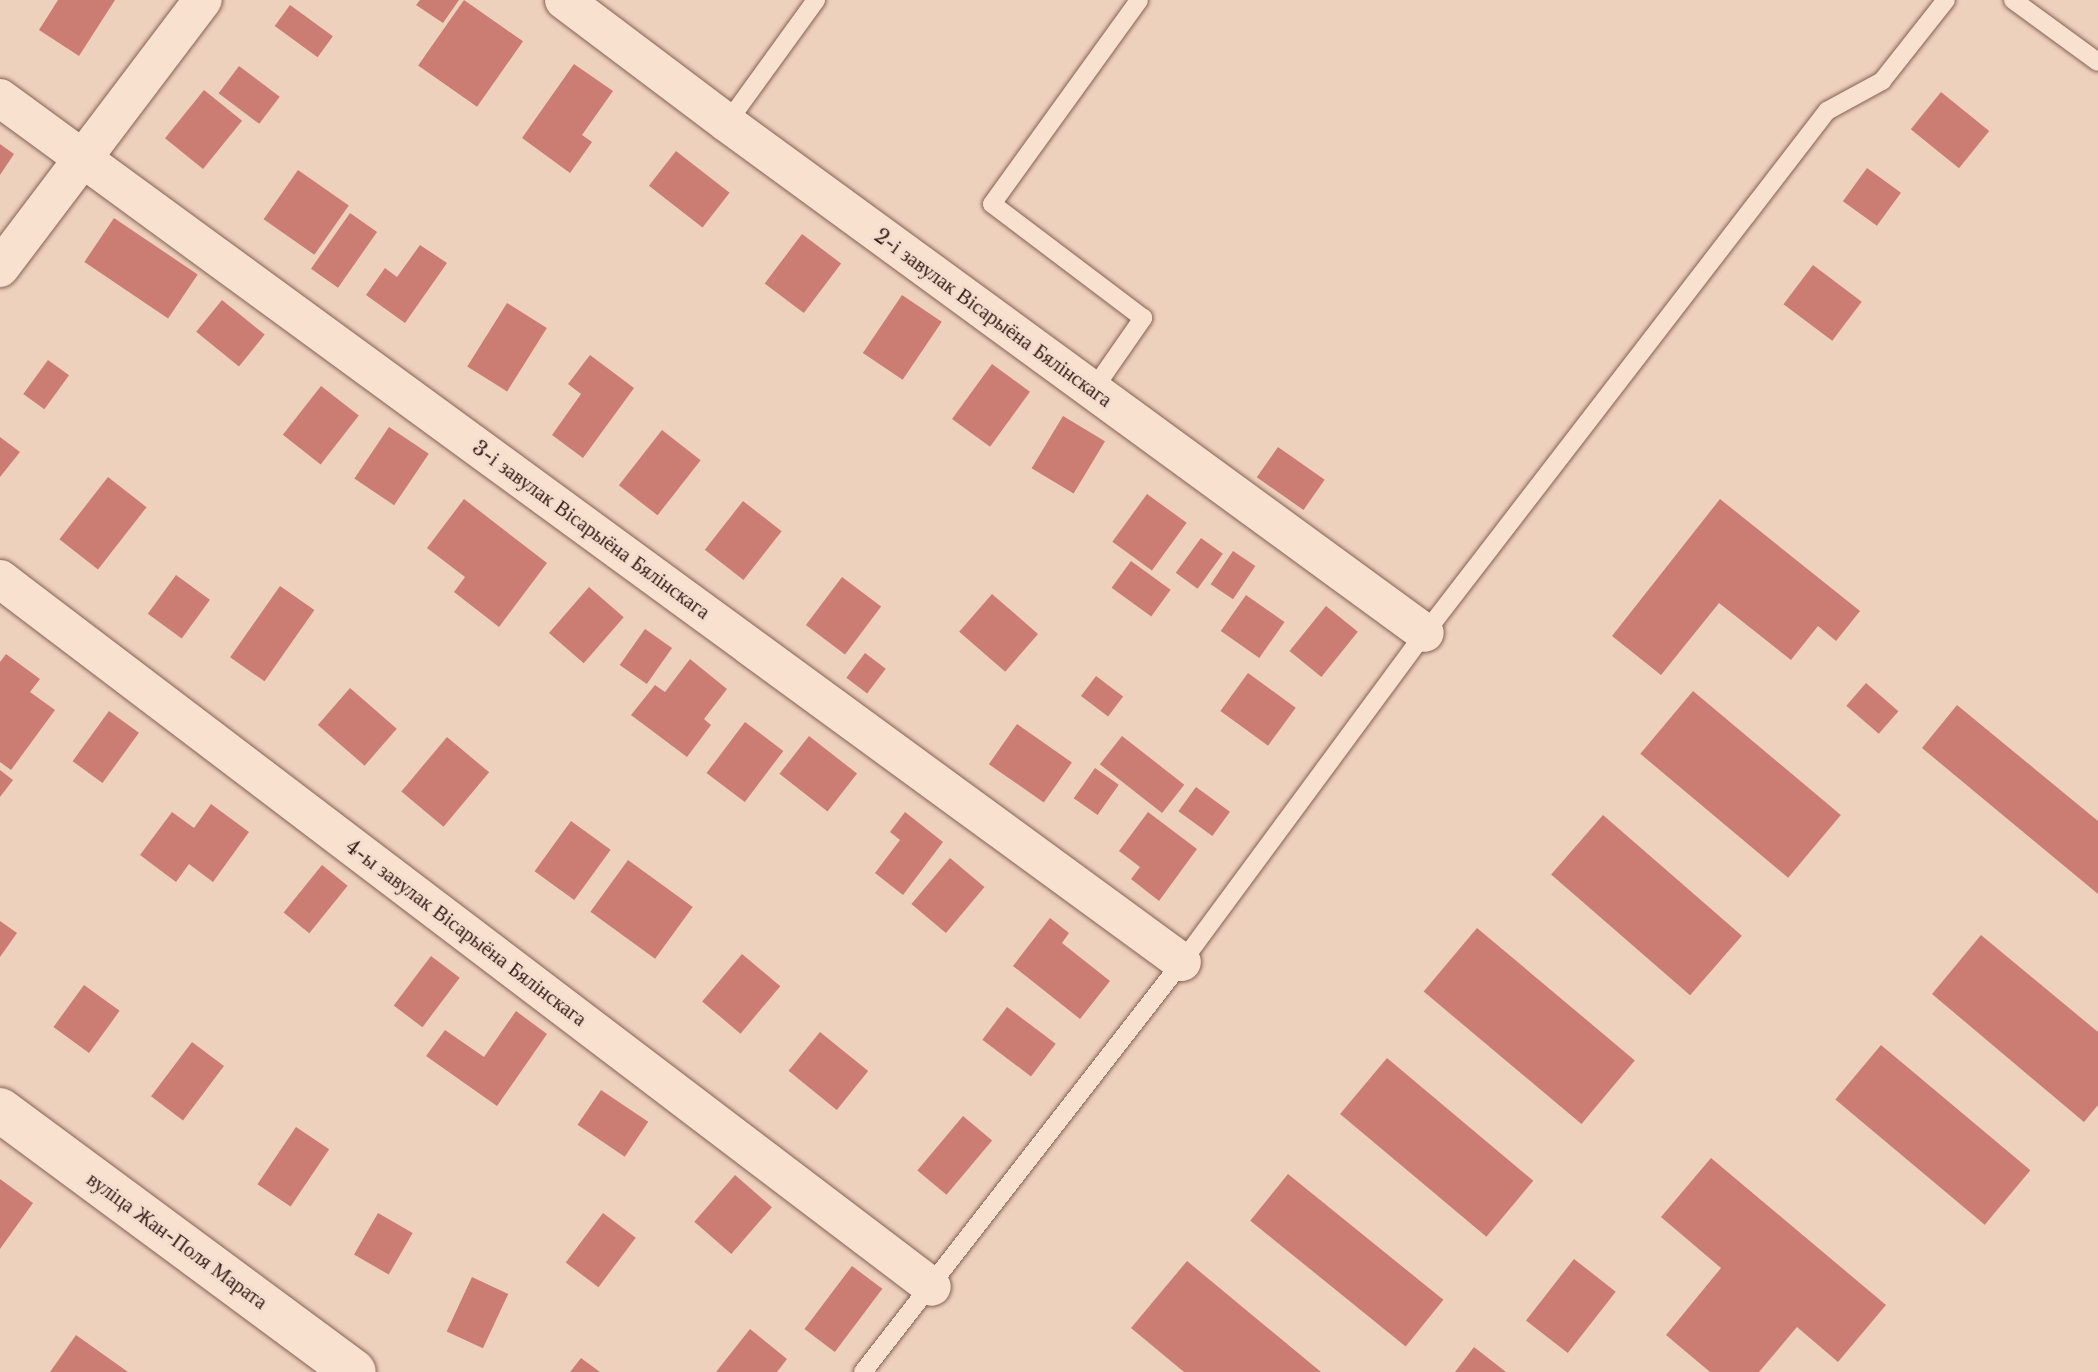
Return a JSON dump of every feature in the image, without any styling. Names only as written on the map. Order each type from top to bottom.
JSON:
[{"type":"street","points":[[0,268],[203,0]]},
{"type":"street","name":"2-і завулак Вісарыёна Бялінскага","points":[[564,0],[727,123],[1425,633]]},
{"type":"street","name":"3-і завулак Вісарыёна Бялінскага","points":[[0,98],[1182,962]]},
{"type":"street","name":"4-ы завулак Вісарыёна Бялінскага","points":[[0,579],[932,1287]]},
{"type":"street","name":"вуліца Жан-Поля Марата","points":[[0,1110],[354,1372]]},
{"type":"lane","points":[[727,123],[816,0]]},
{"type":"lane","points":[[1093,390],[1143,318],[992,204],[1139,0]]},
{"type":"lane","points":[[863,1372],[1182,962],[1425,633],[1827,111],[1882,81],[1946,0]]},
{"type":"lane","points":[[2013,0],[2098,62]]},
{"type":"building","points":[[58,0],[115,0],[79,56],[39,30]]},
{"type":"building","points":[[420,0],[459,0],[443,23],[416,5]]},
{"type":"building","points":[[464,0],[523,41],[477,107],[418,66]]},
{"type":"building","points":[[290,5],[333,36],[318,57],[275,26]]},
{"type":"building","points":[[574,64],[613,91],[582,135],[592,142],[570,173],[522,138]]},
{"type":"building","points":[[239,66],[280,97],[259,124],[219,93]]},
{"type":"building","points":[[204,90],[242,121],[203,169],[165,138]]},
{"type":"building","points":[[1941,92],[1989,131],[1959,168],[1911,129]]},
{"type":"building","points":[[0,144],[14,154],[0,175]]},
{"type":"building","points":[[676,151],[730,193],[702,228],[649,186]]},
{"type":"building","points":[[1867,168],[1901,193],[1877,226],[1843,201]]},
{"type":"building","points":[[298,170],[349,206],[314,255],[264,219]]},
{"type":"building","points":[[350,213],[377,232],[338,288],[311,269]]},
{"type":"building","points":[[114,218],[198,274],[168,318],[84,262]]},
{"type":"building","points":[[802,234],[841,263],[804,313],[765,284]]},
{"type":"building","points":[[420,245],[447,263],[405,323],[366,295],[385,268],[397,277]]},
{"type":"building","points":[[1813,265],[1862,302],[1832,341],[1784,304]]},
{"type":"building","points":[[902,295],[942,322],[903,380],[863,353]]},
{"type":"building","points":[[222,300],[265,335],[239,366],[196,332]]},
{"type":"building","points":[[507,303],[547,328],[507,392],[467,367]]},
{"type":"building","points":[[590,355],[634,388],[583,458],[552,435],[581,394],[568,384]]},
{"type":"building","points":[[48,360],[69,375],[44,409],[23,394]]},
{"type":"building","points":[[992,364],[1030,392],[990,447],[952,419]]},
{"type":"building","points":[[321,386],[359,416],[321,464],[283,435]]},
{"type":"building","points":[[1063,416],[1105,441],[1074,494],[1032,468]]},
{"type":"building","points":[[389,427],[429,454],[394,505],[354,478]]},
{"type":"building","points":[[662,430],[701,460],[658,515],[619,485]]},
{"type":"building","points":[[0,437],[20,452],[0,477]]},
{"type":"building","points":[[1278,447],[1325,480],[1303,510],[1257,477]]},
{"type":"building","points":[[108,477],[147,507],[98,569],[59,539]]},
{"type":"building","points":[[1147,494],[1187,523],[1152,571],[1112,542]]},
{"type":"building","points":[[464,499],[547,563],[499,627],[454,592],[465,577],[427,548]]},
{"type":"building","points":[[1720,499],[1860,611],[1836,641],[1818,626],[1791,660],[1719,603],[1661,675],[1612,636]]},
{"type":"building","points":[[743,501],[782,531],[743,580],[705,550]]},
{"type":"building","points":[[1201,538],[1223,554],[1198,589],[1176,573]]},
{"type":"building","points":[[1233,551],[1255,566],[1233,599],[1211,584]]},
{"type":"building","points":[[1131,561],[1171,590],[1151,616],[1112,588]]},
{"type":"building","points":[[176,575],[210,600],[182,639],[148,614]]},
{"type":"building","points":[[842,577],[881,606],[845,654],[806,625]]},
{"type":"building","points":[[280,586],[314,610],[265,681],[230,657]]},
{"type":"building","points":[[589,587],[624,617],[584,663],[549,633]]},
{"type":"building","points":[[992,594],[1038,634],[1005,672],[959,632]]},
{"type":"building","points":[[1246,595],[1285,622],[1259,658],[1221,631]]},
{"type":"building","points":[[1326,606],[1358,632],[1321,677],[1289,651]]},
{"type":"building","points":[[645,629],[672,648],[647,684],[620,665]]},
{"type":"building","points":[[865,653],[886,669],[867,693],[846,678]]},
{"type":"building","points":[[6,654],[40,679],[30,692],[55,710],[11,770],[0,762],[0,662]]},
{"type":"building","points":[[690,659],[727,689],[704,719],[711,725],[687,757],[631,715],[655,685],[665,692]]},
{"type":"building","points":[[1248,673],[1296,708],[1268,746],[1220,711]]},
{"type":"building","points":[[1096,676],[1123,696],[1108,716],[1081,696]]},
{"type":"building","points":[[1866,683],[1898,711],[1879,734],[1846,706]]},
{"type":"building","points":[[350,688],[397,729],[365,766],[318,725]]},
{"type":"building","points":[[1693,691],[1841,815],[1788,878],[1640,754]]},
{"type":"building","points":[[1957,705],[2098,821],[2098,894],[1922,748]]},
{"type":"building","points":[[109,711],[139,733],[102,783],[73,761]]},
{"type":"building","points":[[745,722],[783,751],[745,802],[706,773]]},
{"type":"building","points":[[1017,724],[1072,762],[1044,803],[989,764]]},
{"type":"building","points":[[809,736],[857,774],[828,811],[779,774]]},
{"type":"building","points":[[1122,736],[1184,785],[1162,813],[1100,764]]},
{"type":"building","points":[[447,737],[489,772],[443,827],[401,791]]},
{"type":"building","points":[[1095,768],[1119,785],[1098,815],[1074,798]]},
{"type":"building","points":[[0,770],[13,780],[0,797]]},
{"type":"building","points":[[1196,787],[1230,812],[1212,836],[1178,811]]},
{"type":"building","points":[[211,804],[249,832],[213,882],[189,864],[176,882],[140,855],[172,812],[194,828]]},
{"type":"building","points":[[905,812],[943,842],[903,895],[875,873],[900,840],[890,832]]},
{"type":"building","points":[[1148,812],[1197,849],[1159,901],[1131,879],[1140,867],[1119,851]]},
{"type":"building","points":[[1603,815],[1742,936],[1690,995],[1551,875]]},
{"type":"building","points":[[571,821],[611,850],[574,900],[535,871]]},
{"type":"building","points":[[950,858],[984,887],[946,933],[911,904]]},
{"type":"building","points":[[628,860],[693,907],[655,959],[590,912]]},
{"type":"building","points":[[322,865],[348,886],[309,933],[284,912]]},
{"type":"building","points":[[1050,918],[1069,933],[1062,943],[1110,981],[1080,1019],[1013,966]]},
{"type":"building","points":[[0,921],[17,933],[0,957]]},
{"type":"building","points":[[1477,928],[1635,1060],[1581,1124],[1424,992]]},
{"type":"building","points":[[1981,935],[2098,1032],[2098,1105],[2084,1122],[1932,994]]},
{"type":"building","points":[[742,954],[780,986],[740,1034],[702,1001]]},
{"type":"building","points":[[431,956],[460,978],[422,1027],[394,1006]]},
{"type":"building","points":[[84,985],[120,1011],[89,1053],[53,1027]]},
{"type":"building","points":[[1007,1007],[1056,1044],[1031,1076],[982,1040]]},
{"type":"building","points":[[516,1011],[547,1034],[497,1106],[426,1056],[445,1030],[484,1057]]},
{"type":"building","points":[[820,1032],[868,1071],[837,1110],[789,1071]]},
{"type":"building","points":[[192,1042],[224,1066],[183,1120],[151,1096]]},
{"type":"building","points":[[1881,1045],[2030,1170],[1985,1225],[1835,1099]]},
{"type":"building","points":[[1387,1058],[1533,1181],[1486,1237],[1340,1114]]},
{"type":"building","points":[[601,1090],[648,1122],[625,1157],[578,1125]]},
{"type":"building","points":[[963,1116],[992,1140],[946,1195],[917,1170]]},
{"type":"building","points":[[296,1127],[329,1149],[291,1207],[257,1184]]},
{"type":"building","points":[[1711,1158],[1886,1305],[1838,1362],[1797,1327],[1759,1372],[1710,1372],[1666,1335],[1721,1268],[1661,1217]]},
{"type":"building","points":[[1288,1174],[1443,1300],[1406,1346],[1250,1221]]},
{"type":"building","points":[[735,1175],[772,1207],[731,1254],[694,1222]]},
{"type":"building","points":[[0,1179],[33,1203],[0,1249]]},
{"type":"building","points":[[378,1213],[413,1233],[389,1275],[354,1255]]},
{"type":"building","points":[[603,1213],[636,1238],[598,1287],[566,1263]]},
{"type":"building","points":[[1574,1259],[1616,1292],[1568,1353],[1526,1320]]},
{"type":"building","points":[[1187,1261],[1321,1372],[1184,1372],[1131,1328]]},
{"type":"building","points":[[852,1266],[882,1289],[835,1352],[804,1329]]},
{"type":"building","points":[[472,1277],[508,1294],[483,1348],[447,1331]]},
{"type":"building","points":[[750,1329],[787,1359],[777,1372],[716,1372]]},
{"type":"building","points":[[76,1335],[128,1372],[50,1372]]},
{"type":"building","points":[[1474,1347],[1506,1372],[1455,1372]]},
{"type":"building","points":[[581,1358],[600,1372],[570,1372]]}]
